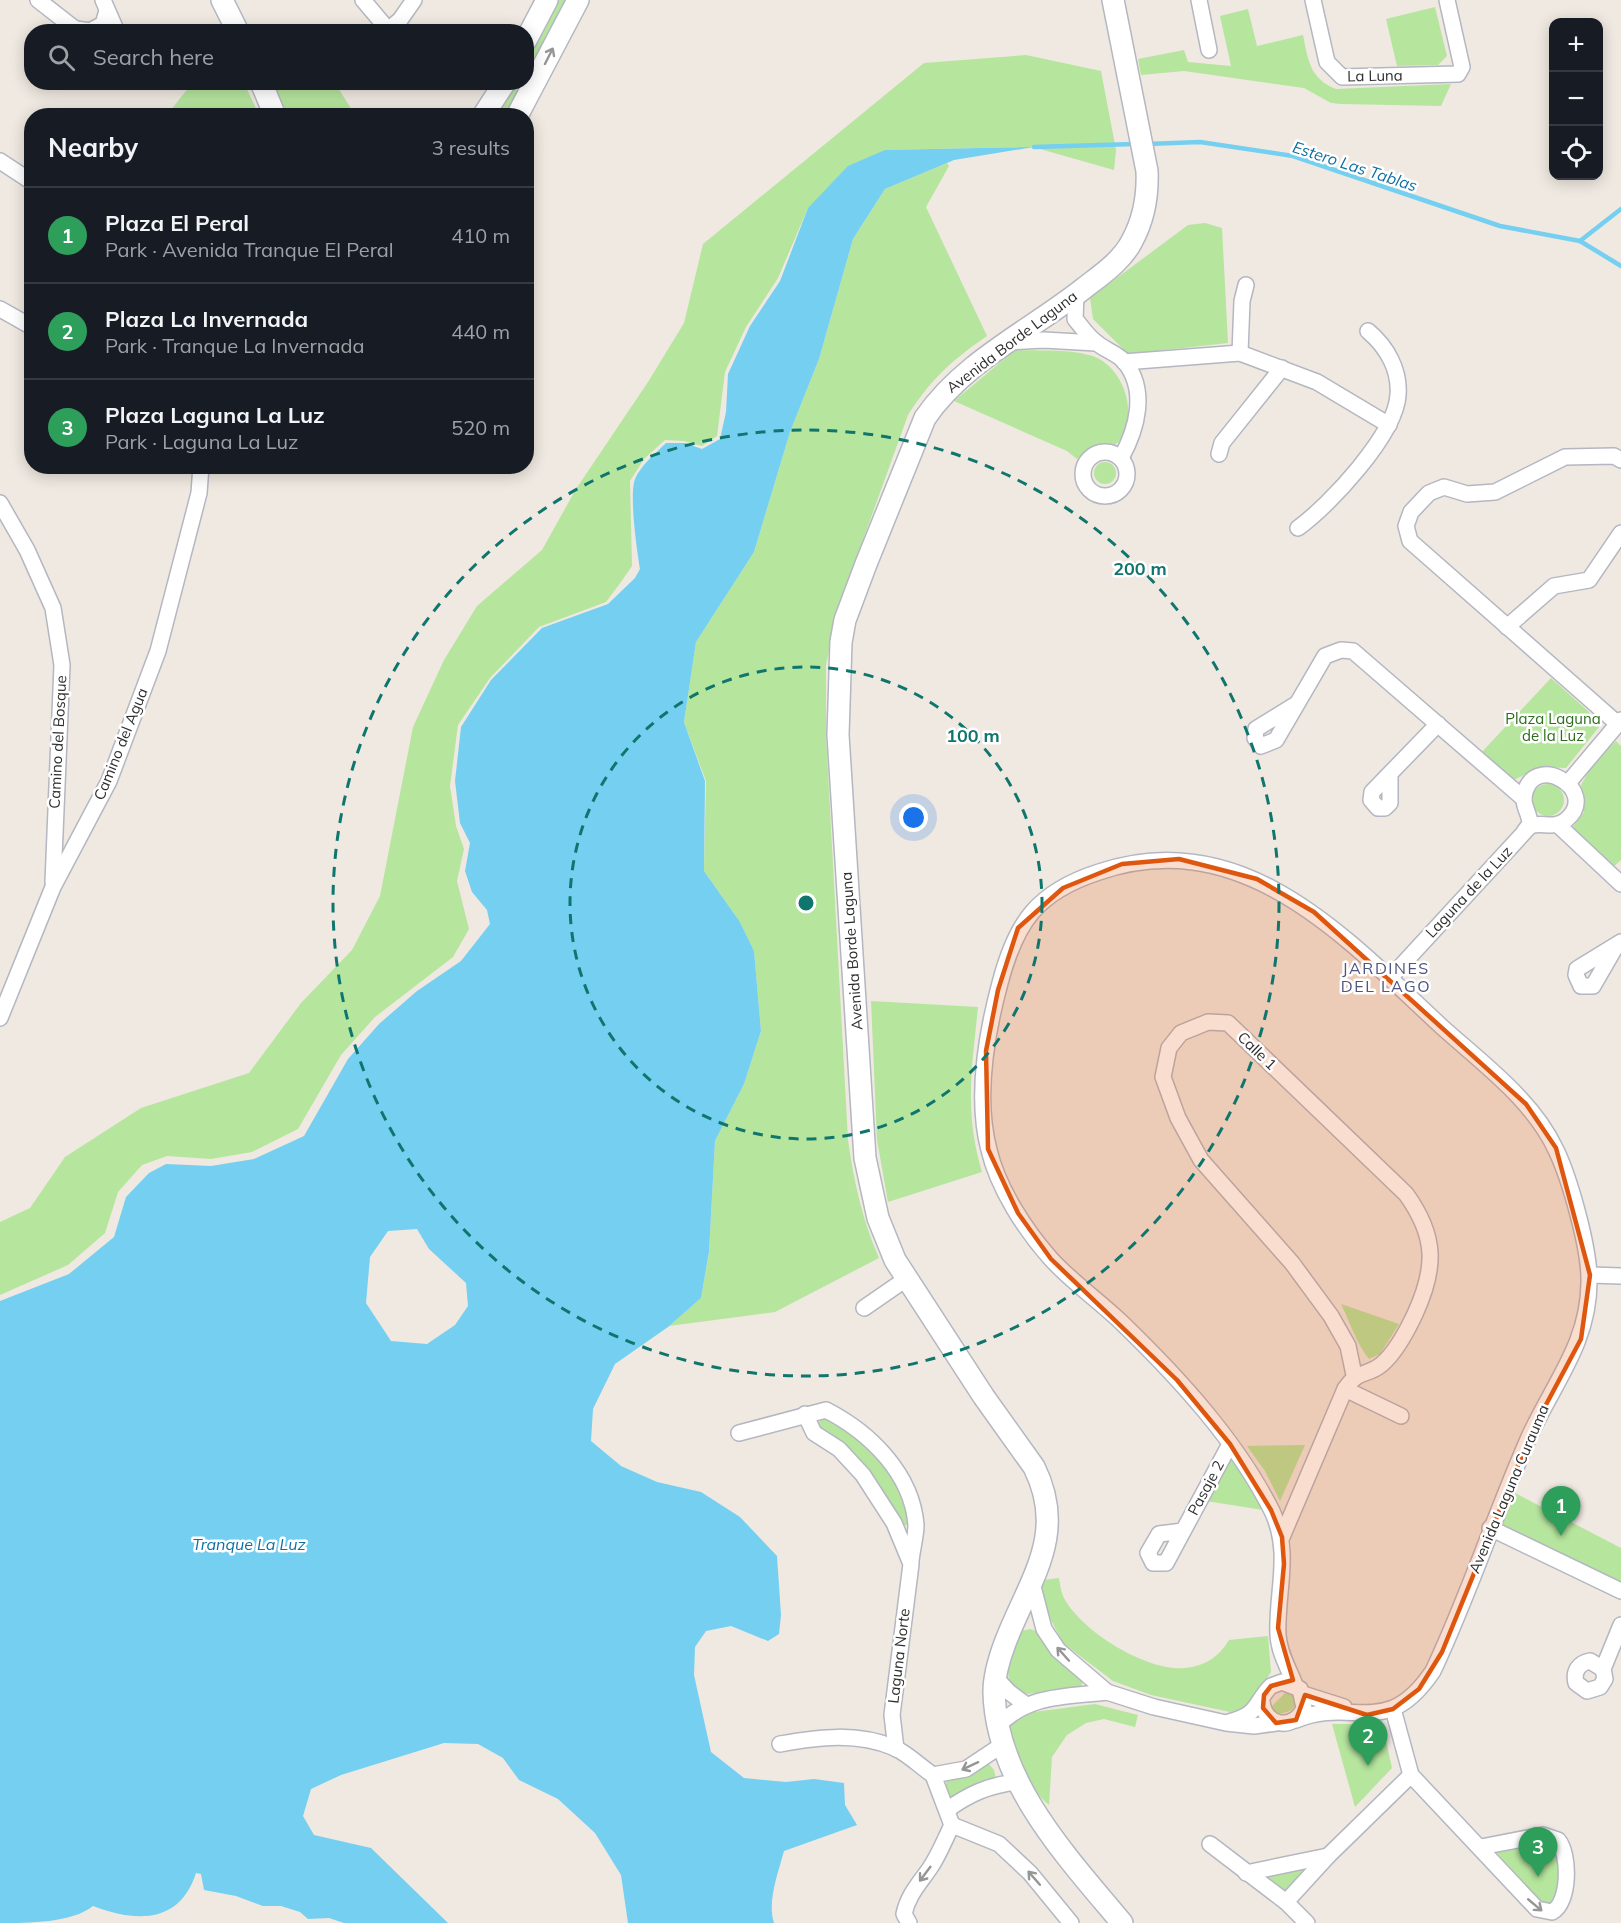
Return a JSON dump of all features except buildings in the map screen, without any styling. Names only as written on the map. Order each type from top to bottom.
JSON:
[{"type":"street","points":[[38,0],[70,24]]},
{"type":"street","points":[[222,0],[234,24]]},
{"type":"street","points":[[363,0],[384,24]]},
{"type":"street","points":[[396,24],[414,0]]},
{"type":"street","points":[[534,25],[547,0]]},
{"type":"street","points":[[534,84],[578,0]]},
{"type":"street","name":"Avenida Borde Laguna","points":[[1113,0],[1147,171],[1144,209],[1132,241],[1118,261],[1052,312],[1038,333],[1009,342],[951,386],[925,418],[845,620],[841,642],[838,735],[865,1158],[878,1218],[906,1279],[1040,1479],[1048,1523],[1044,1554],[1014,1619],[995,1677],[1000,1736],[1017,1782],[1066,1852],[1122,1923]]},
{"type":"street","points":[[1199,0],[1209,50]]},
{"type":"street","name":"La Luna","points":[[1313,0],[1327,62],[1342,77],[1458,74],[1462,67],[1447,0]]},
{"type":"street","points":[[103,24],[105,5]]},
{"type":"street","points":[[105,5],[113,24]]},
{"type":"street","points":[[264,90],[272,108]]},
{"type":"street","points":[[488,108],[500,90]]},
{"type":"street","points":[[521,108],[531,90]]},
{"type":"street","points":[[2,168],[24,178]]},
{"type":"street","points":[[1240,353],[1246,285]]},
{"type":"street","points":[[1075,319],[1076,295]]},
{"type":"street","points":[[0,309],[24,322]]},
{"type":"street","points":[[1052,312],[1075,319],[1096,343],[1124,362],[1136,388],[1138,410],[1134,435],[1120,458]]},
{"type":"street","points":[[1298,528],[1316,516],[1350,479],[1389,425],[1399,396],[1394,364],[1381,342],[1368,331]]},
{"type":"street","points":[[1038,333],[1096,343]]},
{"type":"street","points":[[1124,362],[1240,353],[1317,382],[1389,425]]},
{"type":"street","points":[[1219,454],[1222,443],[1282,368]]},
{"type":"street","points":[[1568,783],[1619,722],[1410,541],[1406,526],[1411,512],[1429,493],[1444,487],[1467,494],[1495,492],[1565,457],[1614,456],[1621,460]]},
{"type":"street","name":"Camino del Agua","points":[[1,1012],[53,887],[109,781],[158,651],[199,493],[200,474]]},
{"type":"street","name":"Camino del Bosque","points":[[0,503],[27,550],[53,608],[62,665],[53,887]]},
{"type":"street","points":[[1507,627],[1554,586],[1589,580],[1621,533]]},
{"type":"street","points":[[1295,705],[1325,656],[1341,650],[1353,651],[1524,799],[1530,784],[1537,778],[1553,775],[1568,783],[1575,798],[1574,807],[1571,814],[1558,825],[1621,884]]},
{"type":"street","points":[[1390,774],[1438,724]]},
{"type":"street","name":"Laguna de la Luz","points":[[1524,799],[1530,821],[1524,832]]},
{"type":"street","name":"Laguna de la Luz","points":[[1389,978],[1524,832],[1534,824],[1558,825]]},
{"type":"street","name":"Avenida Laguna Curauma","points":[[1032,1584],[1044,1629],[1058,1650],[1107,1692],[1154,1707],[1226,1723],[1243,1726],[1283,1724],[1317,1712],[1367,1715],[1393,1709],[1419,1689],[1433,1671],[1490,1528],[1532,1431],[1581,1339],[1590,1275],[1575,1205],[1556,1148],[1526,1104],[1314,912],[1257,879],[1221,866],[1179,859],[1122,864],[1091,874],[1063,888],[1033,910],[1018,928],[1010,948],[986,1051],[983,1086],[988,1149],[999,1179],[1018,1213],[1051,1259],[1121,1322],[1161,1364],[1230,1444],[1271,1510],[1282,1537],[1284,1564],[1278,1628],[1281,1652],[1276,1683],[1267,1690],[1262,1701],[1248,1714],[1226,1723]]},
{"type":"street","name":"Calle 1","points":[[1208,1022],[1228,1023],[1406,1194],[1421,1219],[1430,1252],[1428,1286],[1407,1330],[1381,1365],[1354,1376],[1348,1346],[1331,1316],[1292,1263],[1201,1160],[1178,1118],[1163,1077],[1163,1067],[1174,1040],[1190,1028],[1208,1022]]},
{"type":"street","points":[[1590,1275],[1621,1276]]},
{"type":"street","points":[[864,1308],[906,1279]]},
{"type":"street","points":[[1282,1537],[1345,1389],[1354,1376]]},
{"type":"street","points":[[1345,1389],[1401,1416]]},
{"type":"street","name":"Laguna Norte","points":[[739,1433],[826,1410],[853,1424],[873,1442],[906,1484],[916,1525],[892,1715],[896,1749]]},
{"type":"street","name":"Laguna Norte","points":[[805,1414],[814,1433],[839,1449],[863,1475],[894,1523],[910,1564]]},
{"type":"street","name":"Pasaje 2","points":[[1183,1531],[1230,1444]]},
{"type":"street","points":[[1490,1528],[1621,1591]]},
{"type":"street","points":[[1014,1619],[1044,1629]]},
{"type":"street","points":[[1603,1669],[1621,1625]]},
{"type":"street","name":"Avenida Laguna Curauma","points":[[1281,1652],[1299,1690]]},
{"type":"street","points":[[933,1775],[966,1769],[1000,1736],[1010,1713],[1025,1704],[995,1677]]},
{"type":"street","points":[[1276,1683],[1289,1682],[1299,1690],[1367,1715]]},
{"type":"street","points":[[1296,1720],[1304,1708],[1299,1690]]},
{"type":"street","name":"Avenida Laguna Curauma","points":[[1025,1704],[1107,1692]]},
{"type":"street","points":[[1262,1701],[1266,1714],[1276,1723]]},
{"type":"street","points":[[1393,1709],[1411,1775],[1481,1847],[1537,1910],[1552,1912],[1560,1906],[1565,1896],[1565,1853],[1558,1840],[1543,1835],[1481,1847]]},
{"type":"street","points":[[780,1744],[823,1736],[865,1739],[896,1749],[933,1775],[952,1825],[930,1867],[913,1889],[906,1904],[904,1914],[909,1923]]},
{"type":"street","points":[[1286,1902],[1328,1856],[1411,1775]]},
{"type":"street","points":[[947,1810],[976,1791],[1017,1782]]},
{"type":"street","points":[[952,1825],[999,1844],[1030,1873],[1071,1923]]},
{"type":"street","points":[[1210,1844],[1286,1902],[1307,1923]]},
{"type":"street","points":[[1246,1873],[1328,1856]]},
{"type":"highlighted area","points":[[1179,859],[1257,879],[1314,912],[1390,978],[1526,1104],[1556,1148],[1590,1275],[1581,1339],[1532,1431],[1442,1652],[1419,1689],[1393,1709],[1367,1715],[1305,1695],[1296,1720],[1276,1723],[1263,1708],[1264,1695],[1271,1686],[1293,1680],[1278,1628],[1284,1564],[1282,1537],[1271,1510],[1230,1444],[1177,1380],[1051,1259],[1018,1213],[988,1149],[986,1051],[998,990],[1018,928],[1063,888],[1122,864]]},
{"type":"green space","points":[[555,0],[571,0],[534,71],[534,43]]},
{"type":"green space","points":[[1435,7],[1447,56],[1438,65],[1397,66],[1386,19]]},
{"type":"green space","points":[[1248,9],[1257,46],[1303,35],[1315,74],[1327,85],[1336,89],[1451,84],[1441,106],[1341,104],[1331,103],[1304,88],[1184,71],[1141,75],[1138,59],[1184,50],[1188,62],[1231,66],[1220,16]]},
{"type":"green space","points":[[1026,55],[1101,71],[1116,150],[1114,170],[1033,147],[885,150],[808,208],[778,278],[746,327],[725,372],[717,436],[702,446],[684,441],[665,440],[644,459],[630,481],[632,566],[606,602],[539,627],[490,678],[458,725],[450,786],[456,826],[464,849],[457,881],[469,929],[453,957],[375,1017],[341,1055],[298,1129],[252,1152],[211,1159],[167,1156],[142,1165],[118,1192],[105,1233],[68,1265],[0,1295],[0,1222],[30,1208],[65,1157],[141,1108],[249,1073],[301,1003],[352,950],[380,896],[413,727],[444,660],[477,606],[542,550],[576,489],[648,382],[684,323],[703,244],[924,63]]},
{"type":"green space","points":[[187,90],[247,90],[256,108],[172,108]]},
{"type":"green space","points":[[276,90],[339,90],[351,108],[285,108]]},
{"type":"green space","points":[[510,90],[524,90],[515,108],[500,108]]},
{"type":"green space","points":[[947,163],[949,166],[926,207],[987,336],[943,371],[908,415],[838,609],[826,665],[826,736],[848,1140],[859,1200],[879,1258],[775,1312],[669,1326],[701,1298],[709,1253],[715,1141],[744,1084],[761,1031],[754,951],[740,922],[704,871],[706,781],[684,722],[696,642],[754,552],[790,432],[819,359],[853,239],[885,189]]},
{"type":"green space","points":[[1205,223],[1222,228],[1228,343],[1128,354],[1093,319],[1090,298],[1188,225]]},
{"type":"green space","points":[[1015,350],[1080,353],[1101,360],[1118,378],[1124,389],[1128,415],[1121,439],[1112,446],[1088,452],[1077,459],[1067,451],[954,401]]},
{"type":"green space","points":[[1105,462],[1113,465],[1116,473],[1113,481],[1105,484],[1097,481],[1094,473],[1097,465]]},
{"type":"green space","name":"Plaza Laguna de la Luz","points":[[1551,678],[1588,711],[1599,727],[1566,768],[1540,767],[1512,781],[1481,753]]},
{"type":"green space","name":"Plaza Laguna de la Luz","points":[[1616,741],[1621,746],[1621,860],[1611,869],[1570,831],[1584,812],[1581,785],[1594,762]]},
{"type":"green space","points":[[1548,784],[1559,789],[1564,800],[1559,811],[1548,816],[1537,811],[1532,800],[1537,789]]},
{"type":"green space","points":[[871,1001],[978,1007],[971,1110],[976,1150],[982,1172],[888,1202],[877,1140]]},
{"type":"green space","points":[[1341,1304],[1399,1324],[1380,1354],[1369,1359],[1364,1353]]},
{"type":"green space","points":[[828,1417],[871,1450],[890,1474],[904,1505],[909,1525],[901,1526],[818,1425],[821,1418]]},
{"type":"green space","points":[[1305,1445],[1280,1501],[1265,1471],[1247,1446]]},
{"type":"green space","points":[[1228,1455],[1244,1475],[1263,1510],[1206,1501]]},
{"type":"green space","points":[[1515,1493],[1621,1548],[1621,1583],[1500,1525]]},
{"type":"green space","points":[[1059,1578],[1063,1596],[1083,1622],[1099,1635],[1134,1656],[1152,1663],[1185,1668],[1211,1660],[1229,1640],[1268,1636],[1271,1672],[1251,1702],[1241,1709],[1230,1712],[1151,1695],[1113,1681],[1063,1643],[1043,1605],[1040,1593],[1043,1580]]},
{"type":"green space","points":[[1030,1629],[1036,1631],[1083,1680],[1081,1687],[1028,1694],[1018,1690],[1012,1684],[1008,1668],[1013,1648],[1021,1631]]},
{"type":"green space","points":[[1285,1693],[1294,1694],[1297,1699],[1296,1703],[1290,1711],[1275,1715],[1269,1709]]},
{"type":"green space","points":[[1095,1704],[1138,1715],[1135,1727],[1104,1719],[1086,1723],[1067,1735],[1052,1757],[1049,1805],[1032,1787],[1020,1768],[1008,1723],[1026,1713]]},
{"type":"green space","points":[[1332,1724],[1377,1724],[1383,1728],[1392,1768],[1355,1807]]},
{"type":"green space","points":[[988,1763],[994,1770],[996,1779],[951,1798],[945,1786],[948,1779]]},
{"type":"green space","points":[[1551,1841],[1560,1853],[1559,1902],[1543,1906],[1496,1852],[1497,1849]]},
{"type":"green space","points":[[1301,1866],[1306,1873],[1284,1894],[1262,1875]]},
{"type":"water","name":"Tranque La Luz","points":[[1034,147],[954,160],[885,189],[853,239],[819,359],[790,432],[754,552],[696,642],[684,722],[705,781],[704,871],[740,922],[754,951],[761,1031],[744,1084],[715,1141],[709,1252],[701,1298],[668,1327],[615,1364],[593,1409],[591,1441],[621,1466],[657,1482],[701,1492],[740,1517],[777,1556],[781,1615],[779,1634],[768,1641],[731,1626],[706,1631],[695,1647],[694,1675],[711,1752],[744,1778],[786,1782],[814,1779],[844,1783],[845,1805],[857,1825],[784,1851],[773,1897],[774,1923],[628,1923],[621,1875],[595,1833],[558,1799],[519,1780],[503,1758],[478,1744],[444,1743],[341,1775],[311,1789],[303,1816],[314,1835],[371,1848],[448,1923],[344,1923],[329,1918],[308,1919],[300,1912],[281,1906],[263,1906],[236,1896],[204,1890],[201,1874],[196,1873],[189,1889],[179,1902],[155,1915],[126,1915],[93,1906],[84,1912],[62,1919],[0,1923],[0,1301],[69,1274],[114,1237],[126,1197],[149,1173],[166,1164],[211,1166],[254,1159],[304,1136],[348,1059],[379,1024],[417,991],[461,961],[490,924],[487,910],[472,892],[465,871],[470,843],[460,823],[455,781],[461,727],[491,680],[542,628],[608,604],[635,578],[640,569],[634,523],[633,487],[635,479],[641,469],[666,443],[685,443],[702,449],[720,439],[726,412],[728,374],[750,326],[780,281],[808,208],[848,166],[885,150]],"holes":[[[417,1229],[429,1249],[466,1283],[468,1306],[455,1325],[427,1344],[391,1341],[366,1303],[370,1257],[388,1231]]]},
{"type":"waterway","name":"Estero Las Tablas","points":[[1147,144],[1200,142],[1293,156],[1500,226],[1580,241],[1621,266]]},
{"type":"waterway","name":"Estero Las Tablas","points":[[1034,147],[1135,144]]},
{"type":"waterway","points":[[1580,241],[1621,209]]},
{"type":"place","name":"Plaza El Peral","points":[[1561,1536]]},
{"type":"place","name":"Plaza La Invernada","points":[[1368,1766]]},
{"type":"place","name":"Plaza Laguna La Luz","points":[[1538,1877]]},
{"type":"district","name":"JARDINES DEL LAGO","points":[[1386,977]]}]
